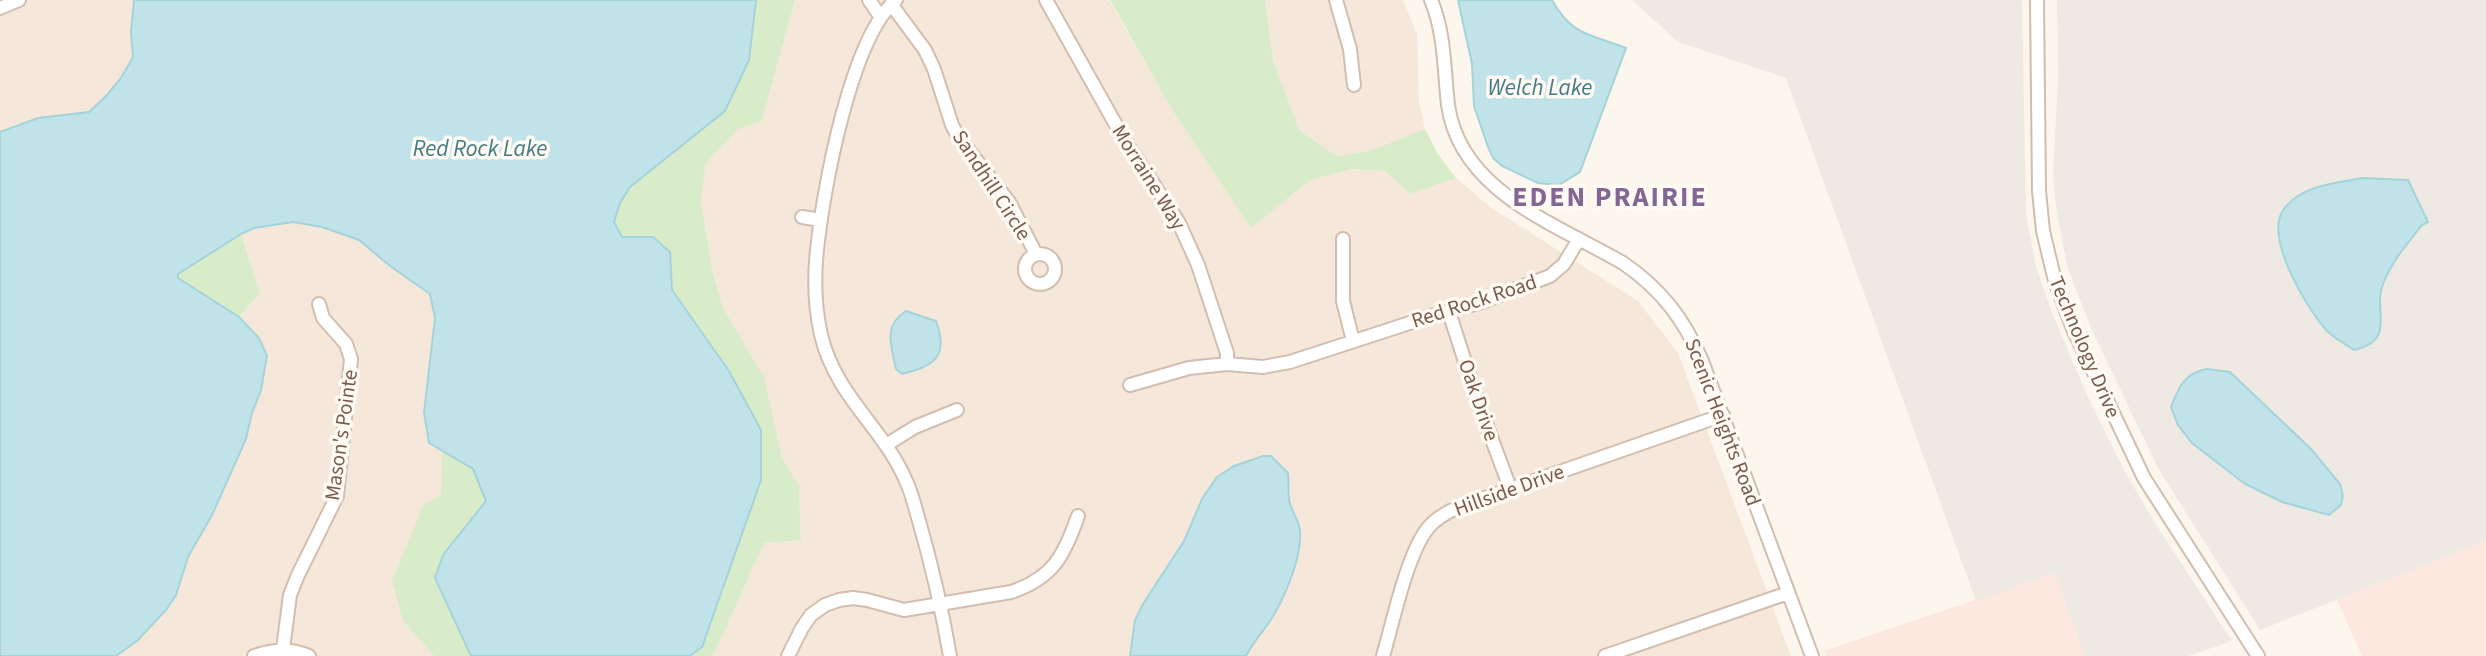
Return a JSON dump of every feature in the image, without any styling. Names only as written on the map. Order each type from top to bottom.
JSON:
[{"type":"street","points":[[0,8],[19,0]]},
{"type":"street","points":[[869,0],[880,16]]},
{"type":"street","name":"Morraine Way","points":[[1046,0],[1114,123],[1167,203],[1190,245],[1227,353],[1227,365]]},
{"type":"street","points":[[1336,0],[1350,50],[1353,85]]},
{"type":"street","name":"Scenic Heights Road","points":[[1431,0],[1441,38],[1453,124],[1481,174],[1514,201],[1632,269],[1670,304],[1692,338],[1812,656]]},
{"type":"street","name":"Technology Drive","points":[[2037,0],[2039,191],[2043,231],[2055,281],[2073,329],[2144,478],[2258,656]]},
{"type":"street","points":[[894,2],[880,16],[870,37],[840,121],[821,220],[815,278],[821,334],[829,360],[841,385],[886,445],[906,481],[931,560],[950,656]]},
{"type":"street","name":"Sandhill Circle","points":[[894,2],[925,50],[959,138],[1009,202],[1036,254]]},
{"type":"street","points":[[802,217],[821,220]]},
{"type":"street","points":[[1343,239],[1343,300],[1353,341]]},
{"type":"street","name":"Red Rock Road","points":[[1130,385],[1189,368],[1227,365],[1263,367],[1290,362],[1502,296],[1550,276],[1564,264],[1579,239]]},
{"type":"street","name":"Mason's Pointe","points":[[282,649],[290,595],[337,496],[340,475],[351,359],[346,344],[323,318],[319,304]]},
{"type":"street","name":"Oak Drive","points":[[1449,312],[1510,488]]},
{"type":"street","points":[[886,445],[915,427],[957,410]]},
{"type":"street","name":"Hillside Drive","points":[[1383,656],[1415,551],[1429,527],[1452,510],[1723,415]]},
{"type":"street","points":[[788,656],[811,615],[825,605],[839,600],[867,600],[904,610],[1010,592],[1038,581],[1068,546],[1078,516]]},
{"type":"street","points":[[1605,656],[1788,593]]},
{"type":"street","points":[[254,656],[282,649],[309,656]]},
{"type":"shaded area","points":[[0,0],[134,0],[131,32],[133,57],[121,78],[89,112],[38,118],[0,132]]},
{"type":"shaded area","points":[[795,0],[1109,0],[1171,108],[1251,227],[1310,180],[1352,169],[1385,171],[1410,194],[1456,178],[1490,207],[1638,301],[1678,353],[1791,656],[711,656],[764,543],[801,540],[799,486],[782,458],[763,377],[723,308],[712,269],[701,201],[706,163],[738,129],[762,121]]},
{"type":"shaded area","points":[[1265,0],[1403,0],[1417,34],[1419,102],[1425,129],[1372,150],[1337,156],[1299,130],[1273,60]]},
{"type":"shaded area","points":[[1632,0],[2022,0],[2026,214],[2036,266],[2052,313],[2087,395],[2124,470],[2232,641],[2188,656],[2085,656],[2054,573],[1976,601],[1786,78],[1678,42]]},
{"type":"shaded area","points":[[2057,0],[2486,0],[2486,541],[2260,630],[2158,468],[2091,328],[2068,269],[2053,177],[2058,77]]},
{"type":"shaded area","points":[[293,222],[322,227],[359,240],[430,294],[435,318],[424,413],[429,443],[442,450],[441,495],[403,621],[434,656],[116,656],[137,641],[167,609],[176,595],[188,557],[212,515],[246,439],[263,373],[259,338],[239,317],[260,293],[241,234],[254,228]]},
{"type":"shaded area","points":[[2486,541],[2486,656],[2362,656],[2337,600]]},
{"type":"shaded area","points":[[2054,573],[2085,656],[1826,656],[1824,651]]},
{"type":"green space","points":[[756,0],[795,0],[762,121],[738,129],[706,163],[701,201],[712,269],[723,308],[764,377],[782,458],[799,486],[801,540],[764,543],[715,652],[711,656],[690,656],[702,647],[761,480],[761,430],[729,371],[672,290],[670,252],[653,237],[621,238],[614,222],[630,187],[725,111],[749,60]]},
{"type":"green space","points":[[1110,0],[1265,0],[1273,60],[1299,130],[1337,156],[1372,150],[1425,129],[1438,154],[1456,178],[1410,194],[1385,171],[1352,169],[1310,180],[1251,228],[1171,108]]},
{"type":"green space","points":[[241,234],[260,293],[239,317],[191,289],[178,274]]},
{"type":"green space","points":[[442,450],[473,469],[486,501],[443,555],[435,578],[471,656],[434,656],[403,621],[392,581],[423,506],[441,495]]},
{"type":"water","name":"Red Rock Lake","points":[[134,0],[756,0],[749,60],[725,111],[630,187],[620,203],[614,222],[622,237],[653,237],[670,252],[672,290],[729,371],[761,430],[761,480],[702,647],[690,656],[471,656],[435,578],[443,555],[486,501],[473,469],[429,443],[424,413],[435,318],[430,294],[359,240],[322,227],[293,222],[254,228],[178,274],[178,278],[239,317],[259,338],[267,356],[261,390],[246,439],[212,515],[188,557],[176,595],[167,609],[137,641],[116,656],[0,656],[0,132],[38,118],[89,112],[107,95],[133,57],[131,32]]},
{"type":"water","name":"Welch Lake","points":[[1458,0],[1552,0],[1559,12],[1575,27],[1626,48],[1580,172],[1559,185],[1538,183],[1502,166],[1493,158],[1474,106],[1472,64]]},
{"type":"water","points":[[2363,178],[2408,180],[2428,222],[2422,225],[2405,246],[2383,284],[2380,294],[2380,332],[2376,339],[2354,350],[2327,331],[2299,290],[2283,254],[2279,221],[2284,209],[2300,195],[2320,186]]},
{"type":"water","points":[[906,311],[936,321],[941,343],[940,351],[931,363],[902,374],[896,369],[890,337],[894,323]]},
{"type":"water","points":[[2207,369],[2230,372],[2311,449],[2340,484],[2343,496],[2341,505],[2329,515],[2282,502],[2245,484],[2192,443],[2178,425],[2171,407],[2180,387],[2188,378]]},
{"type":"water","points":[[1271,456],[1288,473],[1289,500],[1300,531],[1298,554],[1290,580],[1268,624],[1246,656],[1130,656],[1135,620],[1184,541],[1202,499],[1217,477],[1234,466]]},
{"type":"district","name":"EDEN PRAIRIE","points":[[1610,196]]}]
